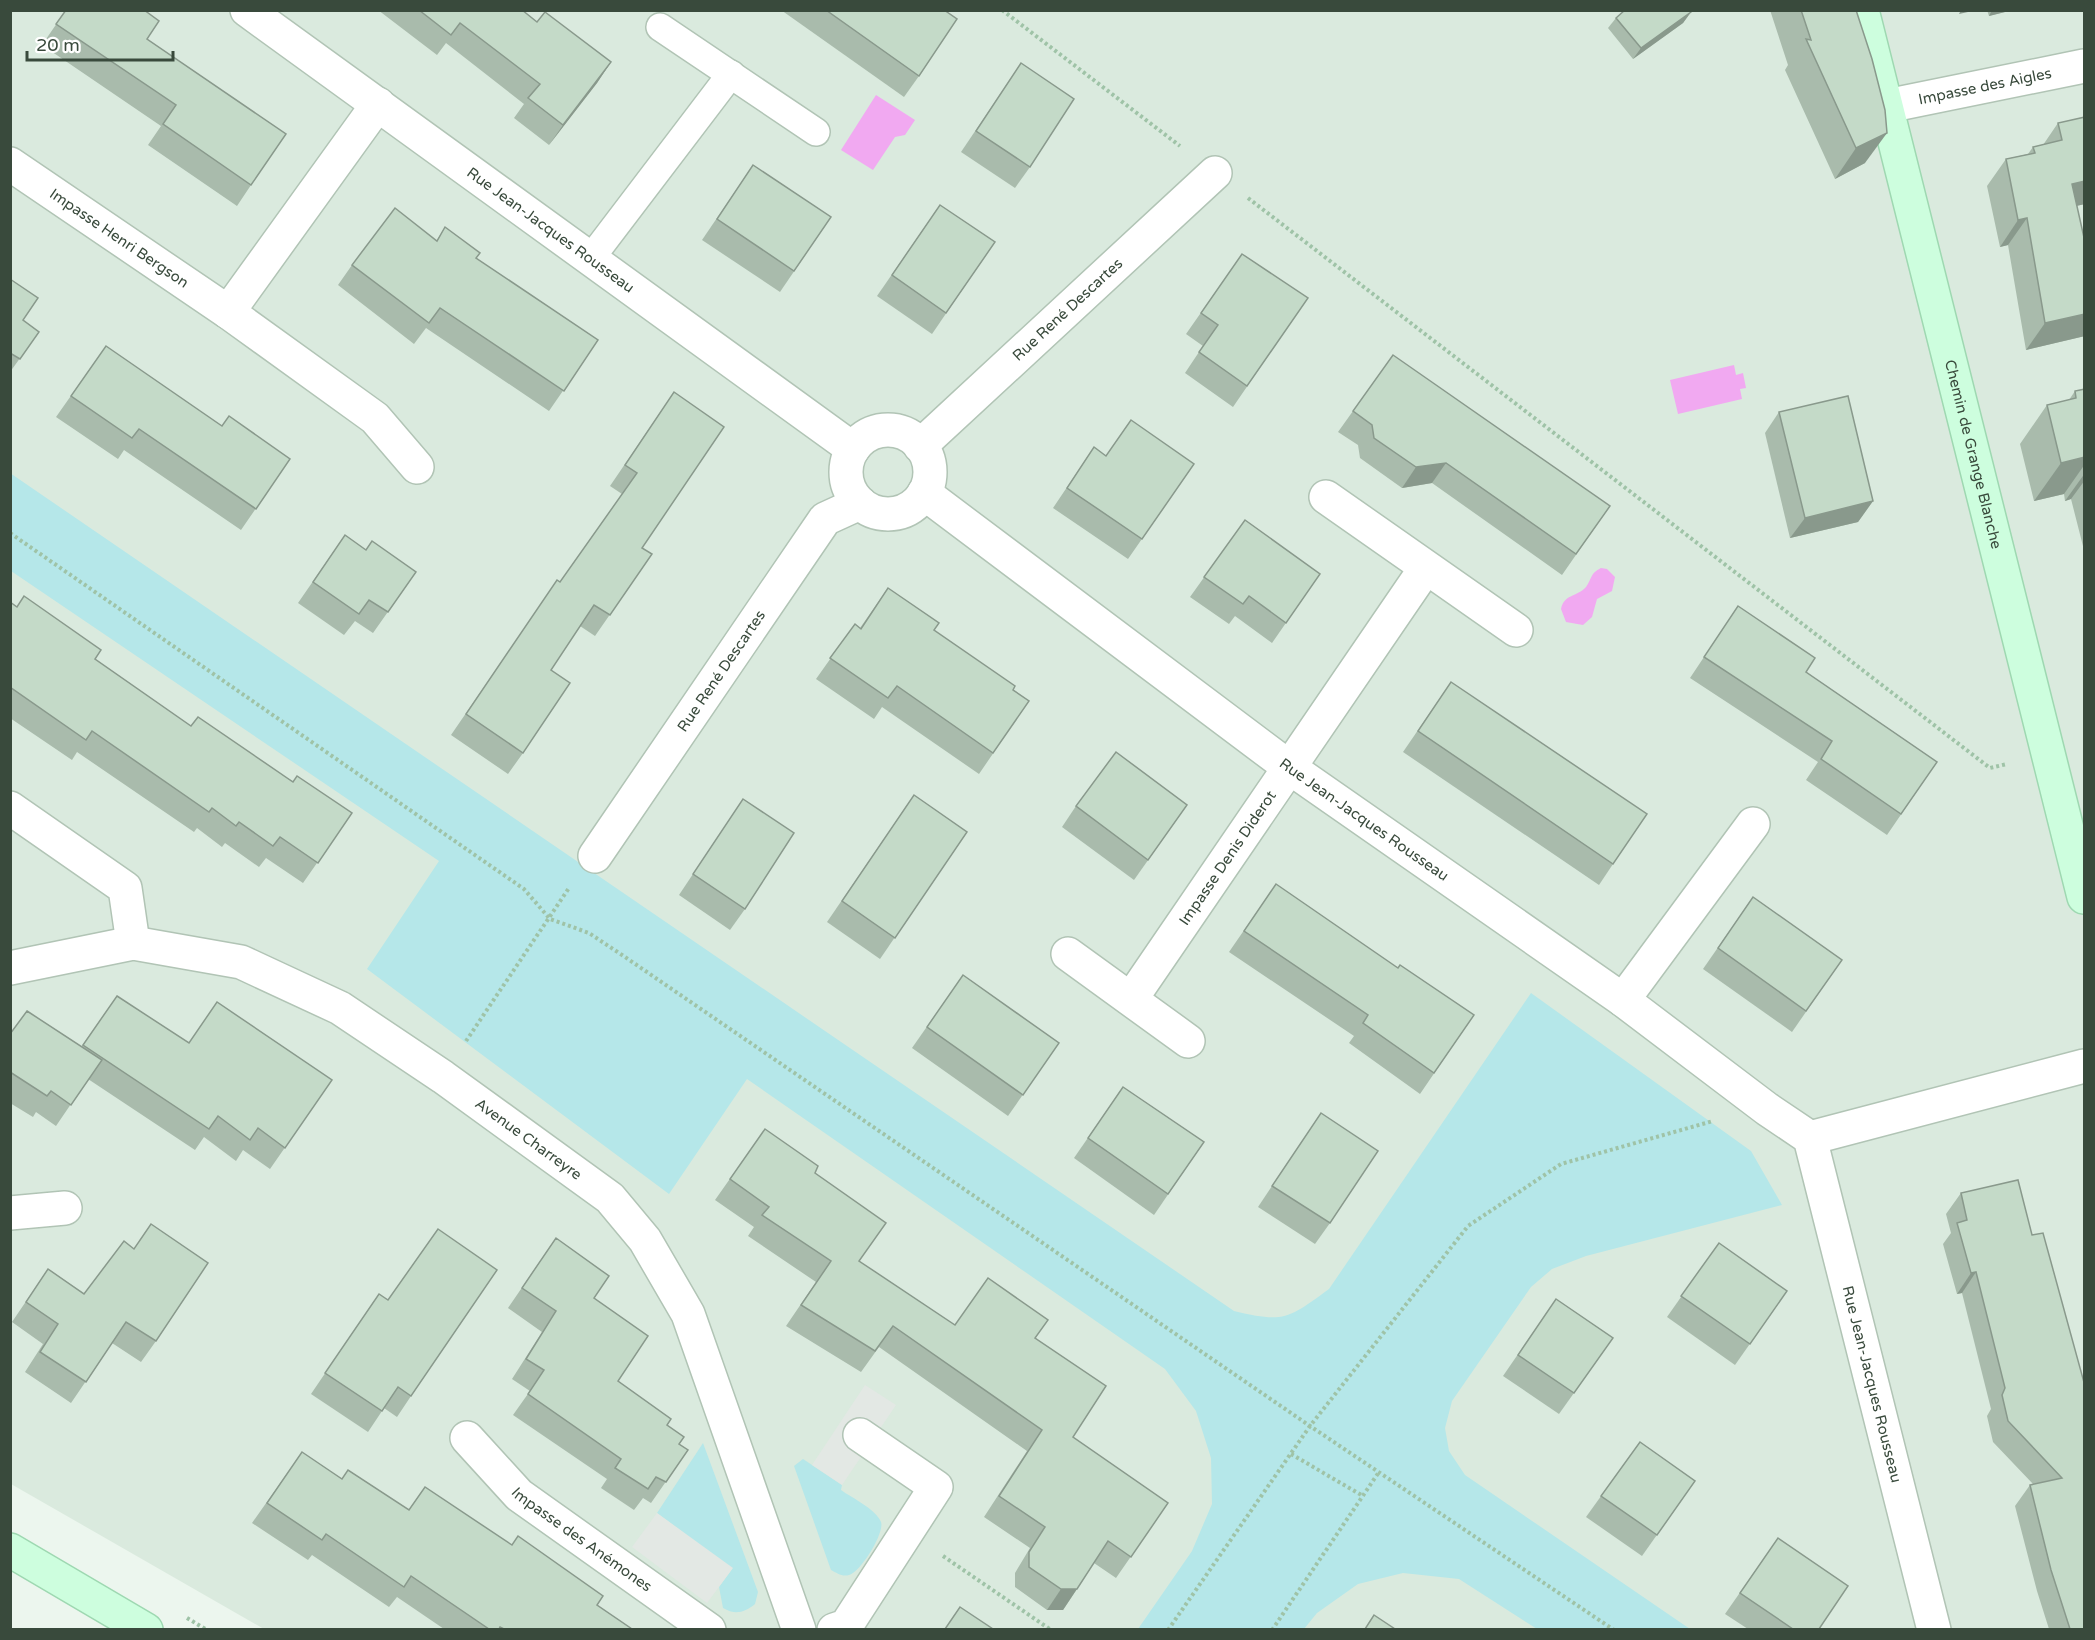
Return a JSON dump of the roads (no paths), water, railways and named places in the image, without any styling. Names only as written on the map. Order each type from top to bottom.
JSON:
[{"type":"street","name":"Chemin de Grange Blanche","points":[[1862,10],[2085,897]]},
{"type":"street","name":"Rue Jean-Jacques Rousseau","points":[[249,11],[853,448]]},
{"type":"street","name":"Impasse des Aigles","points":[[1887,106],[2085,66]]},
{"type":"street","points":[[228,312],[378,104]]},
{"type":"street","name":"Impasse Henri Bergson","points":[[10,164],[228,312],[375,418],[417,467]]},
{"type":"street","name":"Rue René Descartes","points":[[920,446],[1215,172]]},
{"type":"street","points":[[886,430],[899,431],[920,446],[930,469],[924,493],[916,503],[894,514],[882,514],[860,503],[852,494],[845,471],[853,448],[867,435],[886,430]]},
{"type":"street","name":"Rue Jean-Jacques Rousseau","points":[[924,493],[1290,768],[1623,1000],[1767,1109],[1810,1138],[1934,1629]]},
{"type":"street","points":[[1326,497],[1425,569],[1516,630]]},
{"type":"street","name":"Rue René Descartes","points":[[595,856],[825,519],[860,503]]},
{"type":"street","name":"Impasse Denis Diderot","points":[[1131,999],[1425,569]]},
{"type":"street","points":[[10,808],[125,888],[133,943]]},
{"type":"street","points":[[1623,1000],[1753,824]]},
{"type":"street","name":"Avenue Charreyre","points":[[10,968],[133,943],[241,962],[340,1008],[443,1077],[610,1198],[645,1240],[688,1314],[799,1629]]},
{"type":"street","points":[[1068,954],[1188,1041]]},
{"type":"street","points":[[1810,1138],[2085,1066]]},
{"type":"street","points":[[10,1213],[65,1208]]},
{"type":"street","points":[[834,1629],[846,1626],[936,1487],[860,1435]]},
{"type":"street","name":"Impasse des Anémones","points":[[467,1438],[519,1495],[710,1629]]},
{"type":"street","points":[[10,1550],[146,1629]]},
{"type":"lane","points":[[660,27],[816,132]]},
{"type":"lane","points":[[591,258],[731,75]]}]
